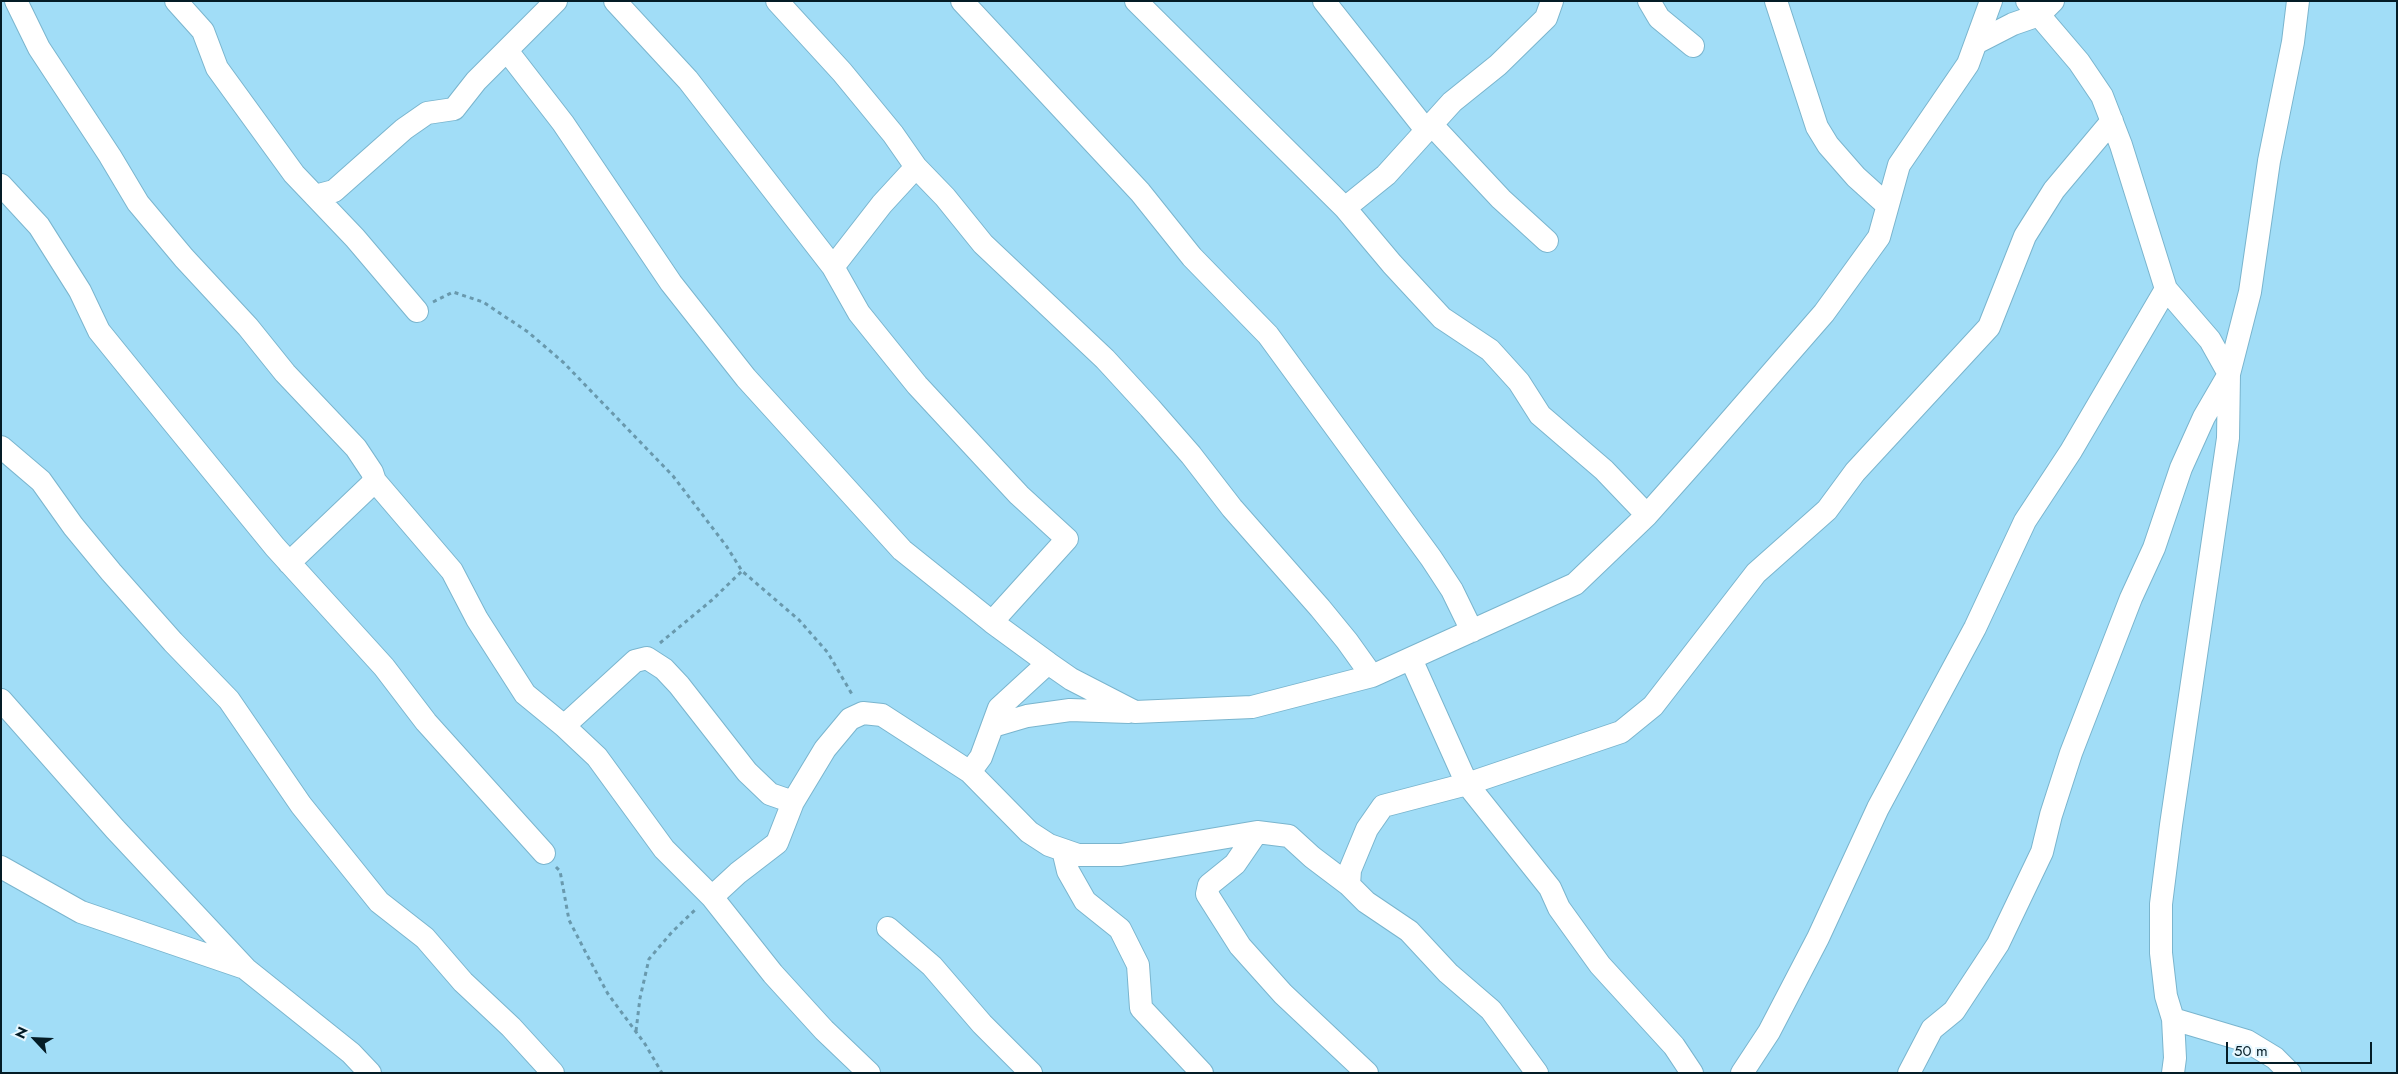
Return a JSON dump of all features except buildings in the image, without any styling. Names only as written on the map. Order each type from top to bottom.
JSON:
[{"type":"street","points":[[16,1],[39,48],[100,140],[138,203],[184,258],[248,327],[285,373],[356,448],[372,472],[375,481],[452,571],[477,619],[525,694],[564,726],[597,757],[664,850],[712,897],[774,974],[824,1030],[868,1073]]},
{"type":"street","points":[[176,1],[203,31],[217,68],[294,174],[355,238],[417,311]]},
{"type":"street","points":[[315,196],[334,191],[404,129],[427,113],[454,109],[476,81],[508,52],[556,1]]},
{"type":"street","points":[[777,1],[842,72],[893,134],[916,167],[945,197],[983,244],[1105,359],[1144,401],[1191,455],[1238,514],[1320,608],[1372,676]]},
{"type":"street","points":[[962,1],[1140,192],[1192,257],[1268,335],[1431,558],[1452,590],[1472,632]]},
{"type":"street","points":[[1136,1],[1345,208],[1392,264],[1442,318],[1490,350],[1519,382],[1540,415],[1604,470],[1647,515]]},
{"type":"street","points":[[1324,1],[1428,127],[1547,241]]},
{"type":"street","points":[[1345,208],[1386,175],[1452,102],[1498,65],[1546,18],[1552,1]]},
{"type":"street","points":[[1649,1],[1659,18],[1694,46]]},
{"type":"street","points":[[1776,1],[1817,127],[1828,145],[1856,177],[1887,205]]},
{"type":"street","points":[[993,726],[1027,716],[1070,710],[1135,712],[1252,707],[1372,676],[1575,584],[1647,515],[1824,313],[1878,237],[1899,165],[1968,64],[1991,1]]},
{"type":"street","points":[[2173,1073],[2175,1058],[2173,1019],[2166,996],[2161,953],[2161,904],[2228,438],[2229,374],[2250,292],[2269,161],[2293,42],[2298,1]]},
{"type":"street","points":[[625,6],[688,80],[832,267],[859,313],[917,385],[1019,495],[1067,539],[992,622]]},
{"type":"street","points":[[1976,43],[2013,24],[2039,6],[2102,96],[2112,121],[2166,289],[2210,340],[2229,374]]},
{"type":"street","points":[[508,52],[563,123],[671,283],[746,378],[902,550],[992,622],[1071,679],[1135,712]]},
{"type":"street","points":[[1349,885],[1350,870],[1367,829],[1383,806],[1467,784],[1621,732],[1653,706],[1756,573],[1827,510],[1855,472],[1988,327],[2030,228],[2054,190],[2112,121]]},
{"type":"street","points":[[832,267],[882,204],[916,167]]},
{"type":"street","points":[[1,185],[39,226],[80,291],[99,330],[290,563],[384,667],[426,722],[544,853]]},
{"type":"street","points":[[1742,1073],[1769,1032],[1813,947],[1878,808],[1975,628],[2025,521],[2071,451],[2166,289]]},
{"type":"street","points":[[1909,1073],[1932,1029],[1954,1011],[1998,944],[2042,852],[2051,815],[2071,753],[2131,598],[2154,548],[2181,468],[2204,417],[2229,374]]},
{"type":"street","points":[[1,447],[41,481],[73,526],[112,572],[173,642],[229,700],[301,805],[379,902],[424,938],[463,982],[511,1027],[553,1073]]},
{"type":"street","points":[[290,563],[375,481]]},
{"type":"street","points":[[564,726],[635,661],[647,658],[664,669],[679,684],[746,772],[770,794],[793,802]]},
{"type":"street","points":[[1411,659],[1467,784],[1550,888],[1559,908],[1600,965],[1674,1046],[1692,1073]]},
{"type":"street","points":[[970,772],[981,757],[999,708],[1048,663]]},
{"type":"street","points":[[1070,710],[1071,679]]},
{"type":"street","points":[[1,700],[115,829],[246,969],[351,1053],[370,1073]]},
{"type":"street","points":[[712,897],[738,873],[777,843],[793,802],[825,749],[850,719],[863,713],[882,715],[970,772],[1029,832],[1049,845],[1078,855],[1121,855],[1257,832],[1288,836],[1349,885],[1366,902],[1409,931],[1448,973],[1491,1010],[1537,1073]]},
{"type":"street","points":[[1257,832],[1235,864],[1209,885],[1207,894],[1240,946],[1252,960],[1283,994],[1367,1073]]},
{"type":"street","points":[[1063,850],[1068,871],[1085,901],[1120,929],[1138,965],[1141,1008],[1202,1073]]},
{"type":"street","points":[[1,868],[81,912],[246,969]]},
{"type":"street","points":[[888,928],[932,966],[982,1024],[1030,1073]]},
{"type":"street","points":[[2173,1019],[2247,1041],[2275,1058],[2290,1073]]},
{"type":"path","points":[[417,311],[453,292],[483,302],[528,332],[564,363],[653,452],[697,506],[742,571],[799,620],[828,653],[863,713]]},
{"type":"path","points":[[647,658],[663,640],[678,630],[742,571]]},
{"type":"path","points":[[544,853],[560,871],[569,920],[587,955],[608,994],[636,1031],[662,1073]]},
{"type":"path","points":[[636,1031],[640,998],[649,959],[672,932],[712,897]]}]
